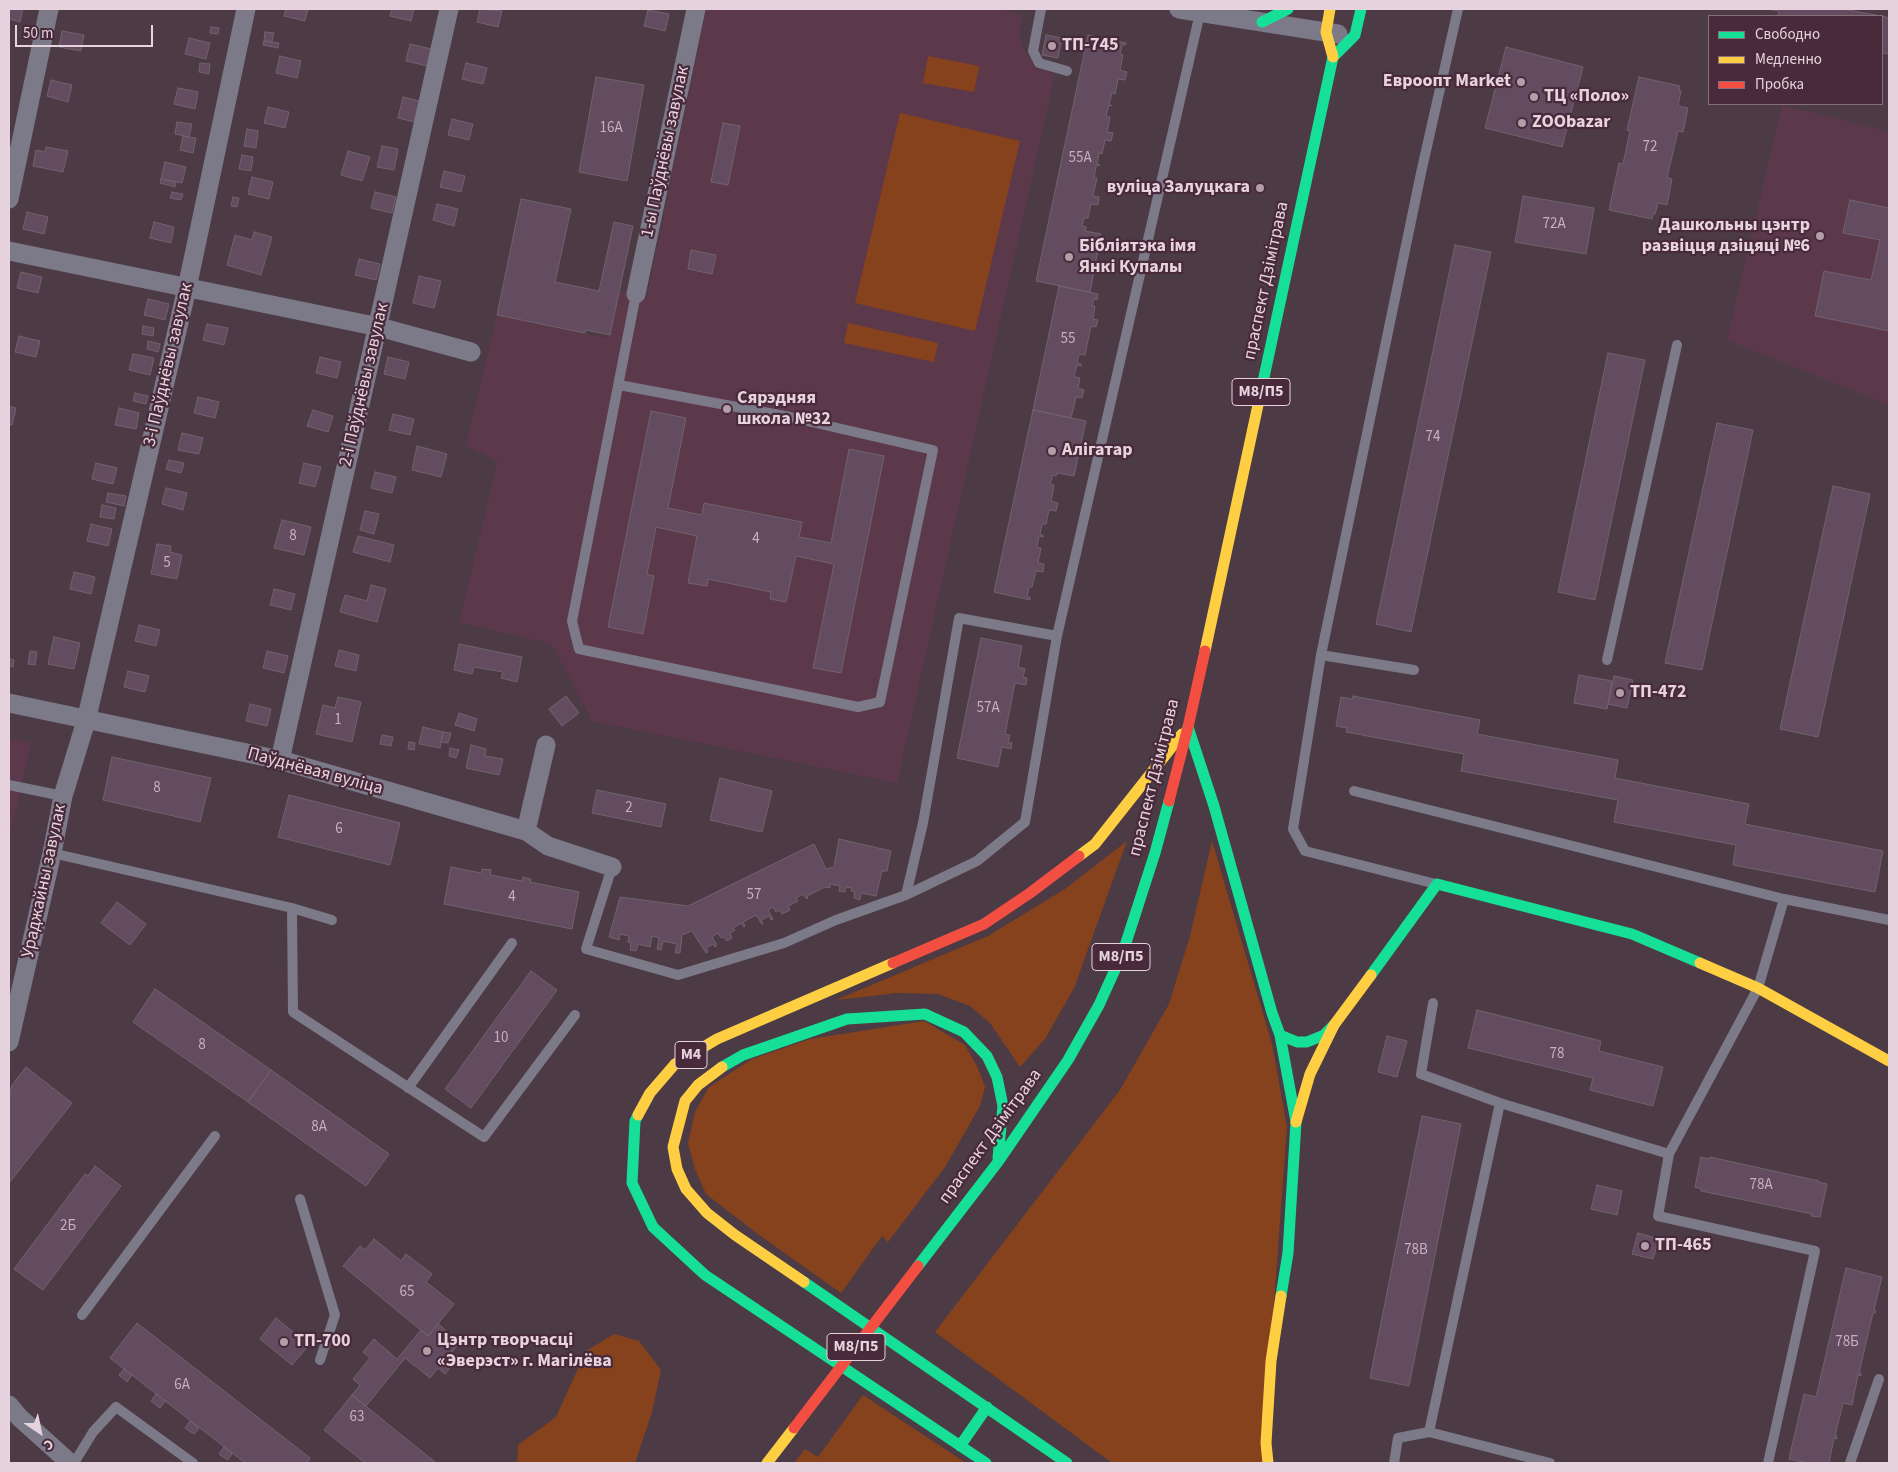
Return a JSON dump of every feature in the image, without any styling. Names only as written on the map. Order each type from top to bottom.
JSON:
[{"type":"main road","points":[[1262,22],[1288,9]]},
{"type":"main road","points":[[1330,9],[1326,32],[1333,57],[1355,35],[1361,9]]},
{"type":"main road","name":"праспект Дзімітрава","points":[[767,1463],[998,1162],[1068,1060],[1099,1005],[1119,961],[1155,853],[1188,727],[1333,57]]},
{"type":"main road","points":[[1188,727],[1214,806],[1272,1014],[1280,1035],[1296,1122]]},
{"type":"main road","name":"М4","points":[[986,1463],[705,1275],[653,1227],[632,1183],[635,1121],[650,1093],[675,1064],[717,1039],[984,924],[1030,893],[1095,844],[1188,727]]},
{"type":"main road","points":[[1280,1035],[1288,1040],[1307,1042],[1324,1035],[1334,1025],[1437,884],[1632,934],[1758,988],[1889,1060]]},
{"type":"main road","name":"М4","points":[[998,1162],[1003,1118],[997,1076],[987,1056],[964,1032],[925,1014],[847,1020],[743,1055],[715,1071],[698,1085],[685,1101],[674,1147],[677,1169],[686,1189],[707,1213],[735,1235],[1067,1463]]},
{"type":"main road","points":[[1268,1463],[1266,1443],[1271,1360],[1288,1253],[1296,1122],[1310,1074],[1334,1025]]},
{"type":"main road","points":[[960,1446],[987,1407]]},
{"type":"street","points":[[9,199],[49,9]]},
{"type":"street","name":"3-і Паўднёвы завулак","points":[[86,720],[187,288],[246,9]]},
{"type":"street","name":"2-і Паўднёвы завулак","points":[[280,760],[449,9]]},
{"type":"street","name":"1-ы Паўднёвы завулак","points":[[636,294],[696,9]]},
{"type":"street","points":[[1179,9],[1355,35]]},
{"type":"street","points":[[9,251],[378,328],[471,352]]},
{"type":"street","name":"Паўднёвая вуліца","points":[[9,703],[280,760],[526,831],[548,846],[612,868]]},
{"type":"street","name":"Ураджайны завулак","points":[[9,1042],[63,796],[86,720]]},
{"type":"street","points":[[526,831],[546,745]]},
{"type":"street","points":[[9,1405],[19,1417],[70,1463]]},
{"type":"lane","points":[[1041,9],[1033,50],[1039,63],[1067,71]]},
{"type":"lane","points":[[1437,884],[1305,851],[1293,829],[1321,655],[1421,173],[1458,9]]},
{"type":"lane","points":[[612,868],[586,949],[678,975],[784,943],[836,920],[906,895],[977,861],[1025,822],[1057,636],[1200,13]]},
{"type":"lane","points":[[619,385],[790,417],[933,450],[880,702],[858,707],[579,649],[572,621],[636,294]]},
{"type":"lane","points":[[1607,660],[1677,346]]},
{"type":"lane","points":[[906,895],[923,823],[959,618],[1057,636]]},
{"type":"lane","points":[[1321,655],[1414,670]]},
{"type":"lane","points":[[9,785],[63,796]]},
{"type":"lane","points":[[1354,791],[1784,899],[1889,920]]},
{"type":"lane","points":[[52,853],[292,908],[332,920]]},
{"type":"lane","points":[[1768,1463],[1814,1251],[1658,1216],[1670,1154],[1758,988],[1784,899]]},
{"type":"lane","points":[[292,908],[293,1012],[484,1137],[575,1015]]},
{"type":"lane","points":[[408,1088],[512,943]]},
{"type":"lane","points":[[1433,1003],[1421,1074],[1500,1103],[1670,1154]]},
{"type":"lane","points":[[1429,1432],[1500,1103]]},
{"type":"lane","points":[[82,1315],[215,1136]]},
{"type":"lane","points":[[300,1199],[335,1315],[320,1360]]},
{"type":"lane","points":[[1850,1463],[1878,1379]]},
{"type":"lane","points":[[74,1463],[93,1432],[116,1407],[193,1463]]},
{"type":"lane","points":[[1394,1463],[1398,1438],[1429,1432],[1550,1463]]},
{"type":"shaded area","name":"Сярэдняя школа №32","points":[[706,9],[998,9],[1022,14],[1019,39],[1034,67],[1055,74],[897,783],[592,721],[552,644],[459,622],[498,461],[466,445],[497,315],[608,338],[619,291],[647,297]]},
{"type":"shaded area","points":[[928,56],[979,66],[974,92],[923,83]]},
{"type":"shaded area","name":"Дашкольны цэнтр развіцця дзіцяці №6","points":[[1782,105],[1889,132],[1889,405],[1727,340]]},
{"type":"shaded area","points":[[900,113],[1020,141],[975,331],[855,303]]},
{"type":"shaded area","points":[[848,323],[938,343],[934,362],[844,343]]},
{"type":"shaded area","points":[[9,738],[31,743],[9,841]]},
{"type":"shaded area","points":[[1127,841],[1074,988],[1045,1039],[1020,1067],[990,1023],[970,1006],[938,994],[897,993],[836,1000],[988,936],[1065,889]]},
{"type":"shaded area","points":[[1212,841],[1272,1044],[1287,1127],[1262,1463],[1112,1463],[935,1332],[1120,1090],[1169,1004],[1190,936]]},
{"type":"shaded area","points":[[924,1021],[965,1045],[977,1066],[985,1087],[980,1106],[945,1167],[888,1242],[882,1236],[841,1293],[755,1232],[706,1194],[695,1169],[688,1143],[695,1112],[709,1087],[752,1059],[810,1039]]},
{"type":"shaded area","points":[[614,1334],[639,1341],[661,1370],[652,1412],[635,1463],[517,1463],[518,1445],[556,1417],[586,1351]]},
{"type":"shaded area","points":[[863,1395],[966,1463],[794,1463],[805,1449],[818,1457]]},
{"type":"building","points":[[9,9],[23,9],[20,22],[9,19]]},
{"type":"building","points":[[286,9],[308,9],[305,21],[284,16]]},
{"type":"building","points":[[392,9],[414,9],[411,21],[390,16]]},
{"type":"building","points":[[480,9],[502,11],[498,27],[477,22]]},
{"type":"building","points":[[1767,9],[1843,9],[1876,15],[1778,15],[1779,11]]},
{"type":"building","points":[[648,10],[669,14],[665,31],[644,26]]},
{"type":"building","points":[[1883,16],[1889,18],[1889,54],[1883,53]]},
{"type":"building","points":[[211,27],[219,28],[218,34],[210,33]]},
{"type":"building","points":[[62,31],[84,35],[81,51],[59,47]]},
{"type":"building","points":[[265,32],[274,33],[272,42],[264,41]]},
{"type":"building","name":"ТП-745","points":[[1046,35],[1062,38],[1058,58],[1042,55]]},
{"type":"building","points":[[1088,35],[1126,43],[1122,45],[1120,54],[1123,55],[1120,70],[1127,72],[1125,80],[1118,79],[1115,94],[1112,93],[1109,104],[1112,106],[1109,105],[1106,116],[1110,117],[1107,132],[1113,133],[1111,141],[1105,140],[1102,154],[1099,153],[1097,164],[1100,165],[1096,166],[1094,178],[1097,178],[1093,196],[1099,197],[1098,205],[1091,204],[1088,218],[1084,218],[1082,226],[1086,227],[1085,231],[1101,234],[1090,292],[1036,281]]},
{"type":"building","points":[[189,38],[210,43],[206,59],[185,54]]},
{"type":"building","points":[[264,41],[279,43],[278,48],[263,45]]},
{"type":"building","points":[[410,44],[431,49],[427,66],[406,61]]},
{"type":"building","name":"ТЦ «Поло»","points":[[1506,47],[1583,67],[1562,147],[1485,128]]},
{"type":"building","points":[[280,56],[301,61],[297,78],[276,73]]},
{"type":"building","points":[[200,63],[210,64],[209,74],[199,72]]},
{"type":"building","points":[[466,63],[487,68],[483,84],[462,79]]},
{"type":"building","points":[[596,77],[644,85],[627,181],[579,172]]},
{"type":"building","points":[[1639,77],[1680,86],[1678,106],[1688,108],[1683,132],[1678,131],[1667,178],[1672,179],[1667,205],[1658,203],[1652,219],[1609,210],[1619,163],[1623,164],[1630,131],[1627,130]]},
{"type":"building","points":[[51,80],[72,85],[68,102],[47,96]]},
{"type":"building","points":[[178,88],[198,92],[195,109],[174,104]]},
{"type":"building","points":[[403,97],[419,101],[415,122],[398,118]]},
{"type":"building","points":[[268,107],[289,112],[285,128],[264,123]]},
{"type":"building","points":[[452,119],[473,124],[469,140],[448,135]]},
{"type":"building","points":[[177,122],[192,124],[189,137],[175,134]]},
{"type":"building","points":[[723,123],[740,126],[728,185],[711,182]]},
{"type":"building","points":[[247,129],[258,131],[256,148],[244,146]]},
{"type":"building","points":[[183,136],[196,138],[193,153],[180,150]]},
{"type":"building","points":[[382,146],[398,149],[394,170],[377,167]]},
{"type":"building","points":[[46,147],[68,151],[63,172],[33,166],[36,150],[45,152]]},
{"type":"building","points":[[348,151],[370,157],[362,181],[341,175]]},
{"type":"building","points":[[242,155],[253,157],[251,171],[239,169]]},
{"type":"building","points":[[165,162],[186,167],[182,183],[161,179]]},
{"type":"building","points":[[444,171],[465,176],[461,192],[440,187]]},
{"type":"building","points":[[252,177],[273,182],[269,199],[248,194]]},
{"type":"building","points":[[161,179],[176,182],[175,187],[160,183]]},
{"type":"building","points":[[172,192],[183,194],[181,200],[170,198]]},
{"type":"building","points":[[375,192],[396,197],[392,213],[371,208]]},
{"type":"building","points":[[1523,196],[1594,208],[1586,254],[1515,242]]},
{"type":"building","points":[[233,197],[239,198],[237,207],[231,206]]},
{"type":"building","points":[[521,199],[571,209],[555,282],[599,291],[614,222],[633,226],[610,335],[586,330],[585,333],[497,315]]},
{"type":"building","points":[[1850,200],[1889,208],[1889,331],[1815,316],[1824,271],[1871,280],[1880,240],[1843,233]]},
{"type":"building","points":[[437,204],[458,209],[454,226],[433,220]]},
{"type":"building","points":[[27,212],[48,217],[44,234],[23,229]]},
{"type":"building","points":[[154,222],[174,227],[171,243],[150,238]]},
{"type":"building","points":[[254,232],[272,237],[261,275],[227,265],[235,235],[252,240]]},
{"type":"building","points":[[1455,245],[1491,252],[1411,632],[1376,624]]},
{"type":"building","points":[[691,250],[716,255],[712,274],[688,269]]},
{"type":"building","points":[[359,259],[380,264],[376,280],[355,275]]},
{"type":"building","points":[[21,272],[42,277],[38,293],[17,288]]},
{"type":"building","points":[[419,276],[441,281],[434,308],[413,303]]},
{"type":"building","points":[[1059,286],[1098,294],[1097,300],[1094,299],[1092,306],[1095,306],[1093,319],[1098,320],[1096,327],[1091,326],[1085,355],[1079,354],[1077,363],[1081,364],[1081,366],[1077,365],[1074,377],[1080,378],[1078,388],[1084,390],[1082,398],[1076,397],[1071,418],[1033,410]]},
{"type":"building","points":[[148,299],[169,304],[165,320],[144,315]]},
{"type":"building","points":[[207,324],[228,328],[224,345],[203,340]]},
{"type":"building","points":[[143,326],[154,328],[153,336],[142,334]]},
{"type":"building","points":[[19,336],[40,341],[36,357],[15,352]]},
{"type":"building","points":[[148,341],[160,344],[158,352],[147,349]]},
{"type":"building","points":[[1608,353],[1645,360],[1595,600],[1558,592]]},
{"type":"building","points":[[133,354],[154,358],[150,375],[129,370]]},
{"type":"building","points":[[320,357],[341,362],[337,378],[316,373]]},
{"type":"building","points":[[388,357],[409,362],[405,379],[384,374]]},
{"type":"building","points":[[135,393],[148,396],[146,404],[133,401]]},
{"type":"building","points":[[198,397],[219,402],[215,418],[194,413]]},
{"type":"building","points":[[9,406],[16,408],[12,425],[9,424]]},
{"type":"building","points":[[119,408],[139,413],[136,429],[115,425]]},
{"type":"building","points":[[313,410],[333,416],[328,432],[307,426]]},
{"type":"building","points":[[1033,410],[1086,421],[1074,476],[1057,473],[1056,476],[1053,475],[1050,484],[1054,485],[1051,501],[1058,503],[1056,511],[1049,510],[1046,524],[1042,524],[1040,535],[1043,535],[1043,537],[1039,536],[1037,547],[1041,548],[1038,563],[1044,564],[1043,572],[1036,571],[1032,587],[1029,587],[1027,597],[1030,597],[1030,600],[994,592]]},
{"type":"building","points":[[651,411],[686,418],[668,508],[702,515],[704,503],[802,522],[799,537],[831,543],[849,449],[884,456],[841,673],[813,668],[834,564],[796,556],[786,602],[770,599],[771,592],[708,579],[707,586],[688,583],[697,536],[656,527],[647,574],[654,576],[643,634],[608,627]]},
{"type":"building","points":[[393,414],[414,419],[410,435],[389,430]]},
{"type":"building","points":[[1717,423],[1753,430],[1702,670],[1665,663]]},
{"type":"building","points":[[182,433],[203,438],[199,454],[178,450]]},
{"type":"building","points":[[417,446],[447,454],[441,477],[412,470]]},
{"type":"building","points":[[169,460],[184,463],[181,473],[166,469]]},
{"type":"building","points":[[96,463],[117,468],[113,484],[92,479]]},
{"type":"building","points":[[304,463],[321,467],[315,487],[299,483]]},
{"type":"building","points":[[375,472],[396,477],[392,493],[371,488]]},
{"type":"building","points":[[1833,486],[1870,494],[1818,737],[1780,729]]},
{"type":"building","points":[[166,488],[187,493],[183,510],[162,504]]},
{"type":"building","points":[[108,493],[126,496],[124,506],[106,502]]},
{"type":"building","points":[[102,505],[116,508],[114,519],[100,517]]},
{"type":"building","points":[[365,511],[379,514],[374,534],[360,530]]},
{"type":"building","points":[[282,520],[311,527],[304,555],[274,548]]},
{"type":"building","points":[[91,524],[112,529],[108,546],[87,541]]},
{"type":"building","points":[[358,536],[394,545],[390,562],[353,552]]},
{"type":"building","points":[[157,544],[171,546],[170,552],[182,555],[177,579],[151,574]]},
{"type":"building","points":[[74,572],[95,577],[91,594],[70,589]]},
{"type":"building","points":[[371,585],[386,589],[377,622],[340,612],[345,595],[367,601]]},
{"type":"building","points":[[274,589],[295,594],[291,610],[270,605]]},
{"type":"building","points":[[139,625],[160,630],[156,646],[135,641]]},
{"type":"building","points":[[54,637],[80,643],[74,669],[48,664]]},
{"type":"building","points":[[981,638],[1022,646],[1018,667],[1025,669],[1023,677],[1027,678],[1026,685],[1015,683],[1005,734],[1010,735],[1008,743],[1012,743],[1011,749],[1002,747],[998,767],[957,758]]},
{"type":"building","points":[[459,644],[522,657],[517,682],[501,678],[503,672],[474,667],[472,674],[454,670]]},
{"type":"building","points":[[339,650],[359,655],[356,671],[335,666]]},
{"type":"building","points":[[30,651],[37,652],[35,665],[28,664]]},
{"type":"building","points":[[267,651],[288,656],[284,673],[263,668]]},
{"type":"building","points":[[9,658],[14,660],[13,667],[9,666]]},
{"type":"building","points":[[128,671],[149,676],[145,692],[124,687]]},
{"type":"building","points":[[1579,675],[1612,681],[1607,709],[1574,703]]},
{"type":"building","name":"ТП-472","points":[[1614,676],[1633,680],[1627,708],[1608,704]]},
{"type":"building","points":[[566,696],[579,713],[562,726],[549,709]]},
{"type":"building","points":[[1353,696],[1480,720],[1477,734],[1618,760],[1615,778],[1749,804],[1745,824],[1883,851],[1875,892],[1733,865],[1736,845],[1614,822],[1618,800],[1461,771],[1464,754],[1346,732],[1347,728],[1336,726],[1341,697],[1352,699]]},
{"type":"building","points":[[338,697],[361,702],[352,742],[316,734],[323,705],[335,708]]},
{"type":"building","points":[[250,704],[271,709],[267,726],[246,721]]},
{"type":"building","points":[[459,713],[477,719],[474,731],[455,725]]},
{"type":"building","points":[[423,727],[443,732],[440,748],[419,744]]},
{"type":"building","points":[[443,732],[451,733],[448,743],[441,742]]},
{"type":"building","points":[[382,735],[393,737],[391,746],[380,744]]},
{"type":"building","points":[[409,742],[415,743],[414,750],[408,749]]},
{"type":"building","points":[[471,745],[486,749],[485,756],[503,759],[499,775],[466,768]]},
{"type":"building","points":[[450,748],[459,750],[456,758],[449,756]]},
{"type":"building","points":[[112,757],[211,778],[200,822],[103,800]]},
{"type":"building","points":[[720,778],[772,791],[762,832],[710,820]]},
{"type":"building","points":[[597,790],[666,804],[661,827],[592,813]]},
{"type":"building","points":[[289,795],[400,823],[390,865],[278,837]]},
{"type":"building","points":[[839,839],[891,851],[887,871],[882,871],[876,896],[861,893],[860,900],[854,898],[855,892],[851,891],[852,888],[846,887],[845,892],[839,891],[840,886],[830,884],[830,888],[825,887],[807,896],[807,899],[803,894],[796,898],[798,901],[788,906],[790,910],[782,914],[780,910],[776,912],[773,907],[768,910],[773,919],[771,920],[769,916],[761,920],[763,924],[756,915],[743,922],[744,927],[741,923],[733,928],[735,930],[730,933],[732,938],[727,941],[724,937],[721,938],[718,933],[712,937],[717,945],[715,947],[713,944],[706,948],[708,952],[706,953],[692,931],[682,935],[680,953],[675,953],[677,944],[663,941],[661,950],[657,949],[659,938],[652,936],[650,947],[638,944],[636,951],[630,950],[629,936],[620,934],[619,940],[609,937],[620,897],[688,906],[814,844],[826,869],[834,867]]},
{"type":"building","points":[[451,867],[481,873],[482,869],[491,870],[490,875],[522,881],[523,877],[531,879],[530,882],[579,892],[572,929],[444,904]]},
{"type":"building","points":[[117,902],[146,924],[130,945],[101,923]]},
{"type":"building","points":[[531,971],[557,990],[471,1108],[445,1089]]},
{"type":"building","points":[[155,989],[271,1070],[248,1102],[133,1022]]},
{"type":"building","points":[[1477,1010],[1601,1041],[1599,1051],[1663,1067],[1653,1106],[1590,1090],[1593,1078],[1468,1048]]},
{"type":"building","points":[[1387,1036],[1407,1041],[1397,1077],[1378,1072]]},
{"type":"building","points":[[26,1067],[72,1103],[9,1183],[9,1097],[12,1085]]},
{"type":"building","points":[[271,1070],[389,1154],[366,1186],[248,1102]]},
{"type":"building","points":[[1422,1116],[1461,1124],[1409,1386],[1370,1378]]},
{"type":"building","points":[[1701,1157],[1709,1159],[1710,1157],[1827,1184],[1820,1217],[1701,1191],[1701,1189],[1695,1187]]},
{"type":"building","points":[[95,1166],[121,1186],[43,1290],[14,1269],[85,1174],[88,1176]]},
{"type":"building","points":[[1597,1185],[1622,1191],[1617,1215],[1591,1209]]},
{"type":"building","name":"ТП-465","points":[[1638,1233],[1659,1239],[1653,1259],[1632,1254]]},
{"type":"building","points":[[374,1239],[401,1261],[406,1254],[432,1274],[426,1282],[454,1304],[428,1336],[343,1266],[360,1246],[365,1250]]},
{"type":"building","points":[[1846,1268],[1882,1277],[1874,1310],[1876,1311],[1873,1313],[1859,1373],[1861,1373],[1861,1376],[1858,1375],[1852,1405],[1843,1403],[1835,1436],[1837,1436],[1837,1439],[1834,1438],[1829,1463],[1807,1463],[1789,1459],[1804,1394],[1816,1397]]},
{"type":"building","name":"ТП-700","points":[[276,1318],[309,1345],[292,1365],[260,1339]]},
{"type":"building","points":[[137,1323],[310,1458],[307,1463],[245,1463],[110,1358]]},
{"type":"building","points":[[438,1324],[460,1342],[448,1357],[454,1363],[445,1374],[438,1368],[430,1378],[405,1358],[366,1406],[352,1395],[360,1385],[353,1379],[370,1358],[363,1352],[374,1339],[397,1359],[421,1330],[428,1336]]},
{"type":"building","points":[[124,1369],[132,1375],[127,1382],[119,1375]]},
{"type":"building","points":[[156,1394],[165,1401],[160,1408],[151,1401]]},
{"type":"building","points":[[352,1395],[435,1462],[365,1463],[324,1430]]},
{"type":"building","points":[[190,1421],[199,1428],[194,1434],[185,1428]]},
{"type":"building","points":[[224,1447],[232,1454],[228,1460],[219,1454]]},
{"type":"traffic: fast","points":[[1262,22],[1288,9]]},
{"type":"traffic: fast","points":[[1261,391],[1333,57],[1355,35],[1361,9]]},
{"type":"traffic: fast","points":[[1188,727],[1214,806],[1272,1013],[1280,1035],[1296,1122],[1288,1253],[1281,1296]]},
{"type":"traffic: fast","points":[[918,1266],[998,1162],[1068,1060],[1099,1005],[1123,952],[1155,853],[1169,801]]},
{"type":"traffic: fast","points":[[1371,975],[1437,884],[1632,934],[1700,963]]},
{"type":"traffic: fast","points":[[722,1067],[743,1055],[847,1019],[925,1014],[964,1032],[987,1056],[997,1077],[1003,1106],[998,1158]]},
{"type":"traffic: fast","points":[[1280,1035],[1297,1042],[1307,1042],[1324,1035],[1334,1025]]},
{"type":"traffic: fast","points":[[638,1115],[635,1121],[632,1183],[653,1227],[705,1275],[986,1463]]},
{"type":"traffic: fast","points":[[804,1282],[1067,1463]]},
{"type":"traffic: fast","points":[[960,1446],[987,1407]]},
{"type":"traffic: slow","points":[[1330,9],[1326,32],[1333,57]]},
{"type":"traffic: slow","points":[[1205,651],[1261,391]]},
{"type":"traffic: slow","points":[[1079,856],[1095,844],[1182,734]]},
{"type":"traffic: slow","points":[[638,1115],[650,1093],[675,1064],[717,1039],[893,963]]},
{"type":"traffic: slow","points":[[1700,963],[1758,988],[1889,1061]]},
{"type":"traffic: slow","points":[[1296,1122],[1310,1074],[1334,1025],[1371,975]]},
{"type":"traffic: slow","points":[[722,1067],[698,1085],[685,1101],[673,1147],[677,1169],[686,1189],[707,1213],[735,1235],[804,1282]]},
{"type":"traffic: slow","points":[[1268,1463],[1266,1443],[1271,1361],[1281,1296]]},
{"type":"traffic: slow","points":[[767,1463],[794,1428]]},
{"type":"traffic: jam","points":[[1169,801],[1205,651]]},
{"type":"traffic: jam","points":[[893,963],[984,924],[1030,893],[1079,856]]},
{"type":"traffic: jam","points":[[794,1428],[918,1266]]},
{"type":"place","name":"ТП-745","points":[[1052,46]]},
{"type":"place","name":"Евроопт Market","points":[[1521,82]]},
{"type":"place","name":"ТЦ «Поло»","points":[[1534,97]]},
{"type":"place","name":"ZOObazar","points":[[1522,123]]},
{"type":"place","name":"вуліца Залуцкага","points":[[1260,188]]},
{"type":"place","name":"Дашкольны цэнтр развіцця дзіцяці №6","points":[[1820,236]]},
{"type":"place","name":"Бібліятэка імя Янкі Купалы","points":[[1069,257]]},
{"type":"place","name":"Сярэдняя школа №32","points":[[727,409]]},
{"type":"place","name":"Алігатар","points":[[1052,451]]},
{"type":"place","name":"ТП-472","points":[[1620,693]]},
{"type":"place","name":"ТП-465","points":[[1645,1246]]},
{"type":"place","name":"ТП-700","points":[[284,1342]]},
{"type":"place","name":"Цэнтр творчасці «Эверэст» г. Магілёва","points":[[427,1351]]}]
